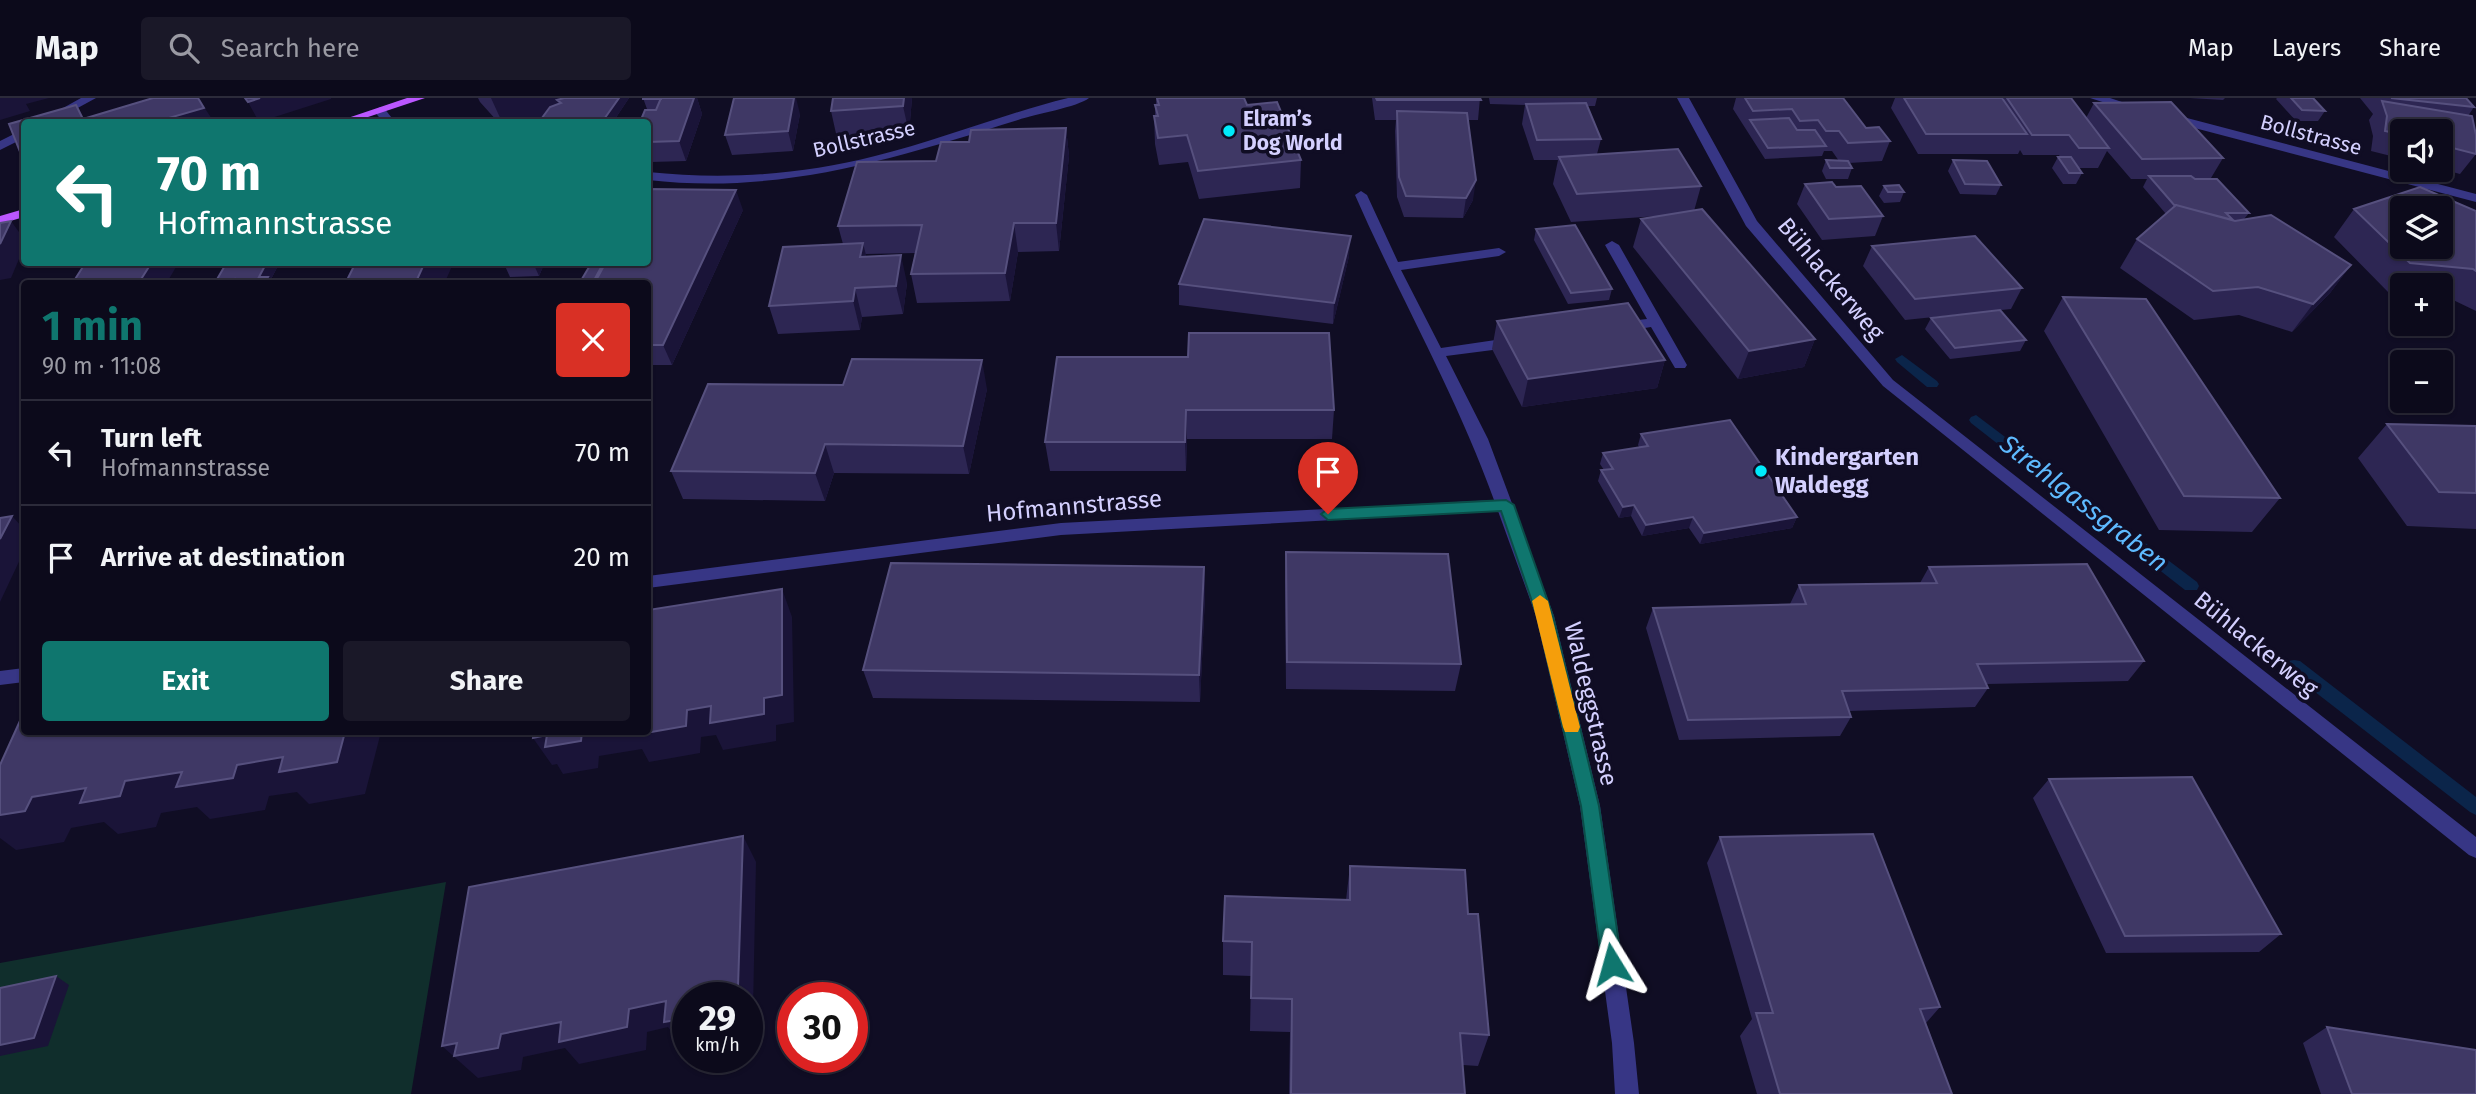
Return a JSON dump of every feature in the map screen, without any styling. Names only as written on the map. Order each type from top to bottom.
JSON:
[{"type":"main road","points":[[352,119],[419,98]]},
{"type":"main road","points":[[0,220],[21,214]]},
{"type":"street","points":[[50,119],[90,98]]},
{"type":"street","name":"Bollstrasse","points":[[651,176],[706,180],[775,177],[848,165],[907,151],[1083,98]]},
{"type":"street","name":"Bühlackerweg","points":[[1683,98],[1751,223],[1888,383],[2476,849]]},
{"type":"street","name":"Bollstrasse","points":[[2096,98],[2476,198]]},
{"type":"street","points":[[380,111],[387,119]]},
{"type":"street","points":[[0,146],[21,135]]},
{"type":"street","name":"Waldeggstrasse","points":[[1361,195],[1393,267],[1480,439],[1545,616],[1590,806],[1627,1094]]},
{"type":"street","points":[[1612,246],[1680,365]]},
{"type":"street","points":[[1393,267],[1499,252]]},
{"type":"street","points":[[1600,330],[1655,322]]},
{"type":"street","points":[[1436,353],[1531,339]]},
{"type":"street","name":"Hofmannstrasse","points":[[651,582],[1060,529],[1506,505]]},
{"type":"street","points":[[0,678],[21,675]]},
{"type":"green space","points":[[446,882],[411,1094],[0,1094],[0,963]]},
{"type":"building","points":[[153,98],[198,98],[204,108],[166,119],[83,119]]},
{"type":"building","points":[[619,98],[604,119],[541,119],[550,107],[561,103],[557,100]]},
{"type":"building","points":[[661,98],[694,98],[679,141],[651,142],[651,119],[641,119],[645,110],[656,110]]},
{"type":"building","points":[[734,98],[794,98],[788,131],[725,135]]},
{"type":"building","points":[[833,98],[904,98],[903,106],[831,111]]},
{"type":"building","points":[[1157,98],[1244,98],[1247,105],[1277,102],[1301,160],[1198,171],[1187,135],[1158,138],[1154,116],[1158,116],[1155,105],[1159,105]]},
{"type":"building","points":[[1376,98],[1480,98],[1481,100],[1377,100]]},
{"type":"building","points":[[1745,98],[1843,98],[1866,128],[1879,127],[1890,141],[1848,143],[1839,131],[1826,131],[1818,120],[1800,121],[1792,109],[1753,111]]},
{"type":"building","points":[[1904,98],[2002,98],[2027,134],[1926,134]]},
{"type":"building","points":[[2007,98],[2071,98],[2109,148],[2079,148],[2069,135],[2032,135]]},
{"type":"building","points":[[2291,98],[2313,98],[2325,111],[2302,110]]},
{"type":"building","points":[[2391,98],[2466,98],[2474,107]]},
{"type":"building","points":[[2382,101],[2472,116],[2476,154],[2453,148],[2453,119],[2390,119],[2390,132],[2385,131],[2387,116]]},
{"type":"building","points":[[2171,102],[2223,158],[2142,159],[2094,103]]},
{"type":"building","points":[[1586,103],[1601,139],[1537,140],[1526,104]]},
{"type":"building","points":[[76,105],[83,119],[27,119]]},
{"type":"building","points":[[1397,111],[1467,113],[1476,180],[1466,198],[1406,196],[1399,177]]},
{"type":"building","points":[[1789,118],[1797,130],[1815,130],[1826,146],[1768,148],[1750,120]]},
{"type":"building","points":[[21,121],[21,154],[9,124]]},
{"type":"building","points":[[1066,128],[1056,223],[1014,223],[1005,273],[911,274],[922,225],[838,226],[857,162],[936,161],[941,142],[969,142],[971,130]]},
{"type":"building","points":[[1678,149],[1701,186],[1577,194],[1559,157]]},
{"type":"building","points":[[2058,157],[2071,157],[2082,173],[2069,173]]},
{"type":"building","points":[[1826,160],[1848,161],[1852,168],[1830,168]]},
{"type":"building","points":[[1953,160],[1987,161],[2001,185],[1965,184]]},
{"type":"building","points":[[2149,176],[2217,179],[2249,213],[2226,213],[2232,219],[2229,219],[2175,206]]},
{"type":"building","points":[[1832,182],[1836,187],[1861,186],[1883,216],[1829,219],[1805,184]]},
{"type":"building","points":[[1899,185],[1904,192],[1888,192],[1884,186]]},
{"type":"building","points":[[2420,187],[2441,196],[2393,196]]},
{"type":"building","points":[[651,189],[736,190],[663,345],[651,345],[651,280],[596,280],[604,266],[651,266]]},
{"type":"building","points":[[2390,197],[2390,244],[2354,209]]},
{"type":"building","points":[[2453,201],[2476,211],[2476,271],[2410,263],[2406,259],[2453,259]]},
{"type":"building","points":[[2176,205],[2235,221],[2271,215],[2351,265],[2313,304],[2258,287],[2213,291],[2137,239]]},
{"type":"building","points":[[1702,209],[1815,339],[1749,351],[1641,219]]},
{"type":"building","points":[[1204,219],[1351,236],[1334,303],[1179,284]]},
{"type":"building","points":[[11,221],[0,244],[0,223]]},
{"type":"building","points":[[1575,225],[1612,289],[1571,293],[1536,229]]},
{"type":"building","points":[[1975,236],[2022,288],[1915,299],[1872,246]]},
{"type":"building","points":[[863,243],[860,257],[901,255],[896,286],[855,288],[853,301],[769,306],[783,247]]},
{"type":"building","points":[[83,266],[149,266],[141,280],[75,280]]},
{"type":"building","points":[[225,266],[265,266],[259,277],[268,277],[266,280],[217,280]]},
{"type":"building","points":[[354,266],[423,266],[417,280],[347,280]]},
{"type":"building","points":[[590,266],[602,266],[594,280],[581,280]]},
{"type":"building","points":[[2063,297],[2146,299],[2280,498],[2184,496]]},
{"type":"building","points":[[1628,303],[1665,360],[1528,379],[1497,321]]},
{"type":"building","points":[[2000,310],[2026,340],[1955,348],[1931,318]]},
{"type":"building","points":[[1189,333],[1329,333],[1334,410],[1186,410],[1185,442],[1045,442],[1057,357],[1188,357]]},
{"type":"building","points":[[852,359],[982,360],[963,446],[825,444],[815,473],[671,471],[708,384],[843,385]]},
{"type":"building","points":[[1730,420],[1797,517],[1704,533],[1693,517],[1646,525],[1634,505],[1623,507],[1601,470],[1613,469],[1603,453],[1648,446],[1641,434]]},
{"type":"building","points":[[2387,424],[2476,426],[2476,493],[2439,492]]},
{"type":"building","points":[[12,516],[0,539],[0,518]]},
{"type":"building","points":[[1286,552],[1448,554],[1461,664],[1287,662]]},
{"type":"building","points":[[891,563],[1204,567],[1199,675],[863,670]]},
{"type":"building","points":[[2087,564],[2144,661],[1977,664],[1988,688],[1842,691],[1851,717],[1688,720],[1653,608],[1806,604],[1799,585],[1937,583],[1929,567]]},
{"type":"building","points":[[782,589],[782,695],[764,698],[764,714],[710,723],[711,706],[687,710],[686,726],[651,732],[651,610]]},
{"type":"building","points":[[21,719],[21,735],[344,735],[337,762],[279,772],[283,757],[237,765],[233,778],[176,787],[182,772],[125,781],[120,796],[80,803],[86,788],[32,797],[25,811],[0,815],[0,765]]},
{"type":"building","points":[[547,735],[582,735],[581,741],[545,747]]},
{"type":"building","points":[[2192,777],[2281,934],[2125,936],[2049,779]]},
{"type":"building","points":[[1873,834],[1940,1007],[1920,1009],[1952,1094],[1780,1094],[1756,1013],[1773,1013],[1720,837]]},
{"type":"building","points":[[743,836],[738,982],[672,982],[672,1021],[664,1022],[666,1001],[629,1009],[627,1027],[559,1042],[561,1022],[501,1034],[498,1048],[454,1056],[457,1043],[442,1046],[469,887]]},
{"type":"building","points":[[1350,866],[1465,870],[1468,914],[1478,914],[1489,1035],[1460,1033],[1465,1094],[1291,1094],[1292,999],[1251,998],[1252,942],[1223,941],[1225,896],[1350,900]]},
{"type":"building","points":[[56,976],[34,1038],[0,1045],[0,988]]},
{"type":"building","points":[[2327,1027],[2476,1050],[2476,1094],[2352,1094]]},
{"type":"waterway","name":"Strehlgassgraben","points":[[1902,359],[1932,384]]},
{"type":"waterway","name":"Strehlgassgraben","points":[[1976,420],[2191,586]]},
{"type":"waterway","name":"Strehlgassgraben","points":[[2294,666],[2476,807]]},
{"type":"slow traffic","points":[[1540,601],[1571,727]]},
{"type":"place","name":"Elram’s Dog World","points":[[1229,131]]},
{"type":"place","name":"Kindergarten Waldegg","points":[[1761,471]]},
{"type":"route","points":[[1328,514],[1506,505],[1545,616],[1590,806],[1612,964]]}]
